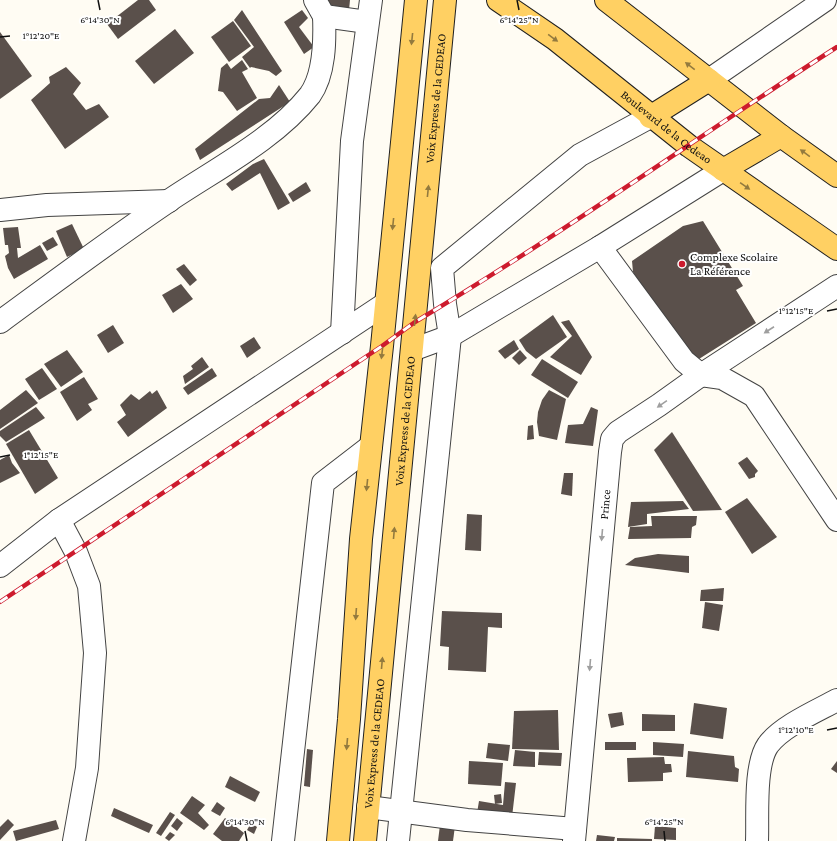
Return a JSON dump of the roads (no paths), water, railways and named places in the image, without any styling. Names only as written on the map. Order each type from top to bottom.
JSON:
[{"type":"main road","points":[[338,841],[349,719],[361,539],[416,0]]},
{"type":"main road","name":"Voix Express de la CEDEAO","points":[[364,841],[445,0]]},
{"type":"main road","name":"Boulevard de la Cedeao","points":[[498,0],[555,39],[650,117],[722,170],[837,249]]},
{"type":"main road","points":[[606,0],[781,136],[837,176]]},
{"type":"main road","points":[[650,117],[709,80]]},
{"type":"main road","points":[[722,170],[781,136]]},
{"type":"street","points":[[342,333],[352,141],[371,0]]},
{"type":"street","points":[[709,80],[825,0]]},
{"type":"street","points":[[0,322],[169,201],[271,134],[310,94],[320,70],[325,43],[319,8],[367,22]]},
{"type":"street","points":[[398,841],[450,336],[445,304],[442,268],[580,155],[650,117]]},
{"type":"street","points":[[412,350],[450,336],[600,247],[722,170]]},
{"type":"street","points":[[0,210],[46,205],[169,201]]},
{"type":"street","points":[[600,247],[684,362],[701,375],[722,378],[754,396],[837,520]]},
{"type":"street","name":"Prince","points":[[575,835],[612,439],[618,432],[701,375],[837,286]]},
{"type":"street","points":[[0,566],[59,520],[385,304]]},
{"type":"street","points":[[283,841],[323,483],[371,446]]},
{"type":"street","points":[[59,520],[76,552],[89,586],[95,653],[87,768],[74,841]]},
{"type":"street","points":[[757,841],[759,765],[768,745],[780,733],[837,700]]},
{"type":"street","points":[[368,806],[575,835]]},
{"type":"railway","points":[[0,602],[382,346],[415,322],[522,256],[837,47]]},
{"type":"place","name":"Complexe Scolaire La Référence","points":[[682,264]]}]
